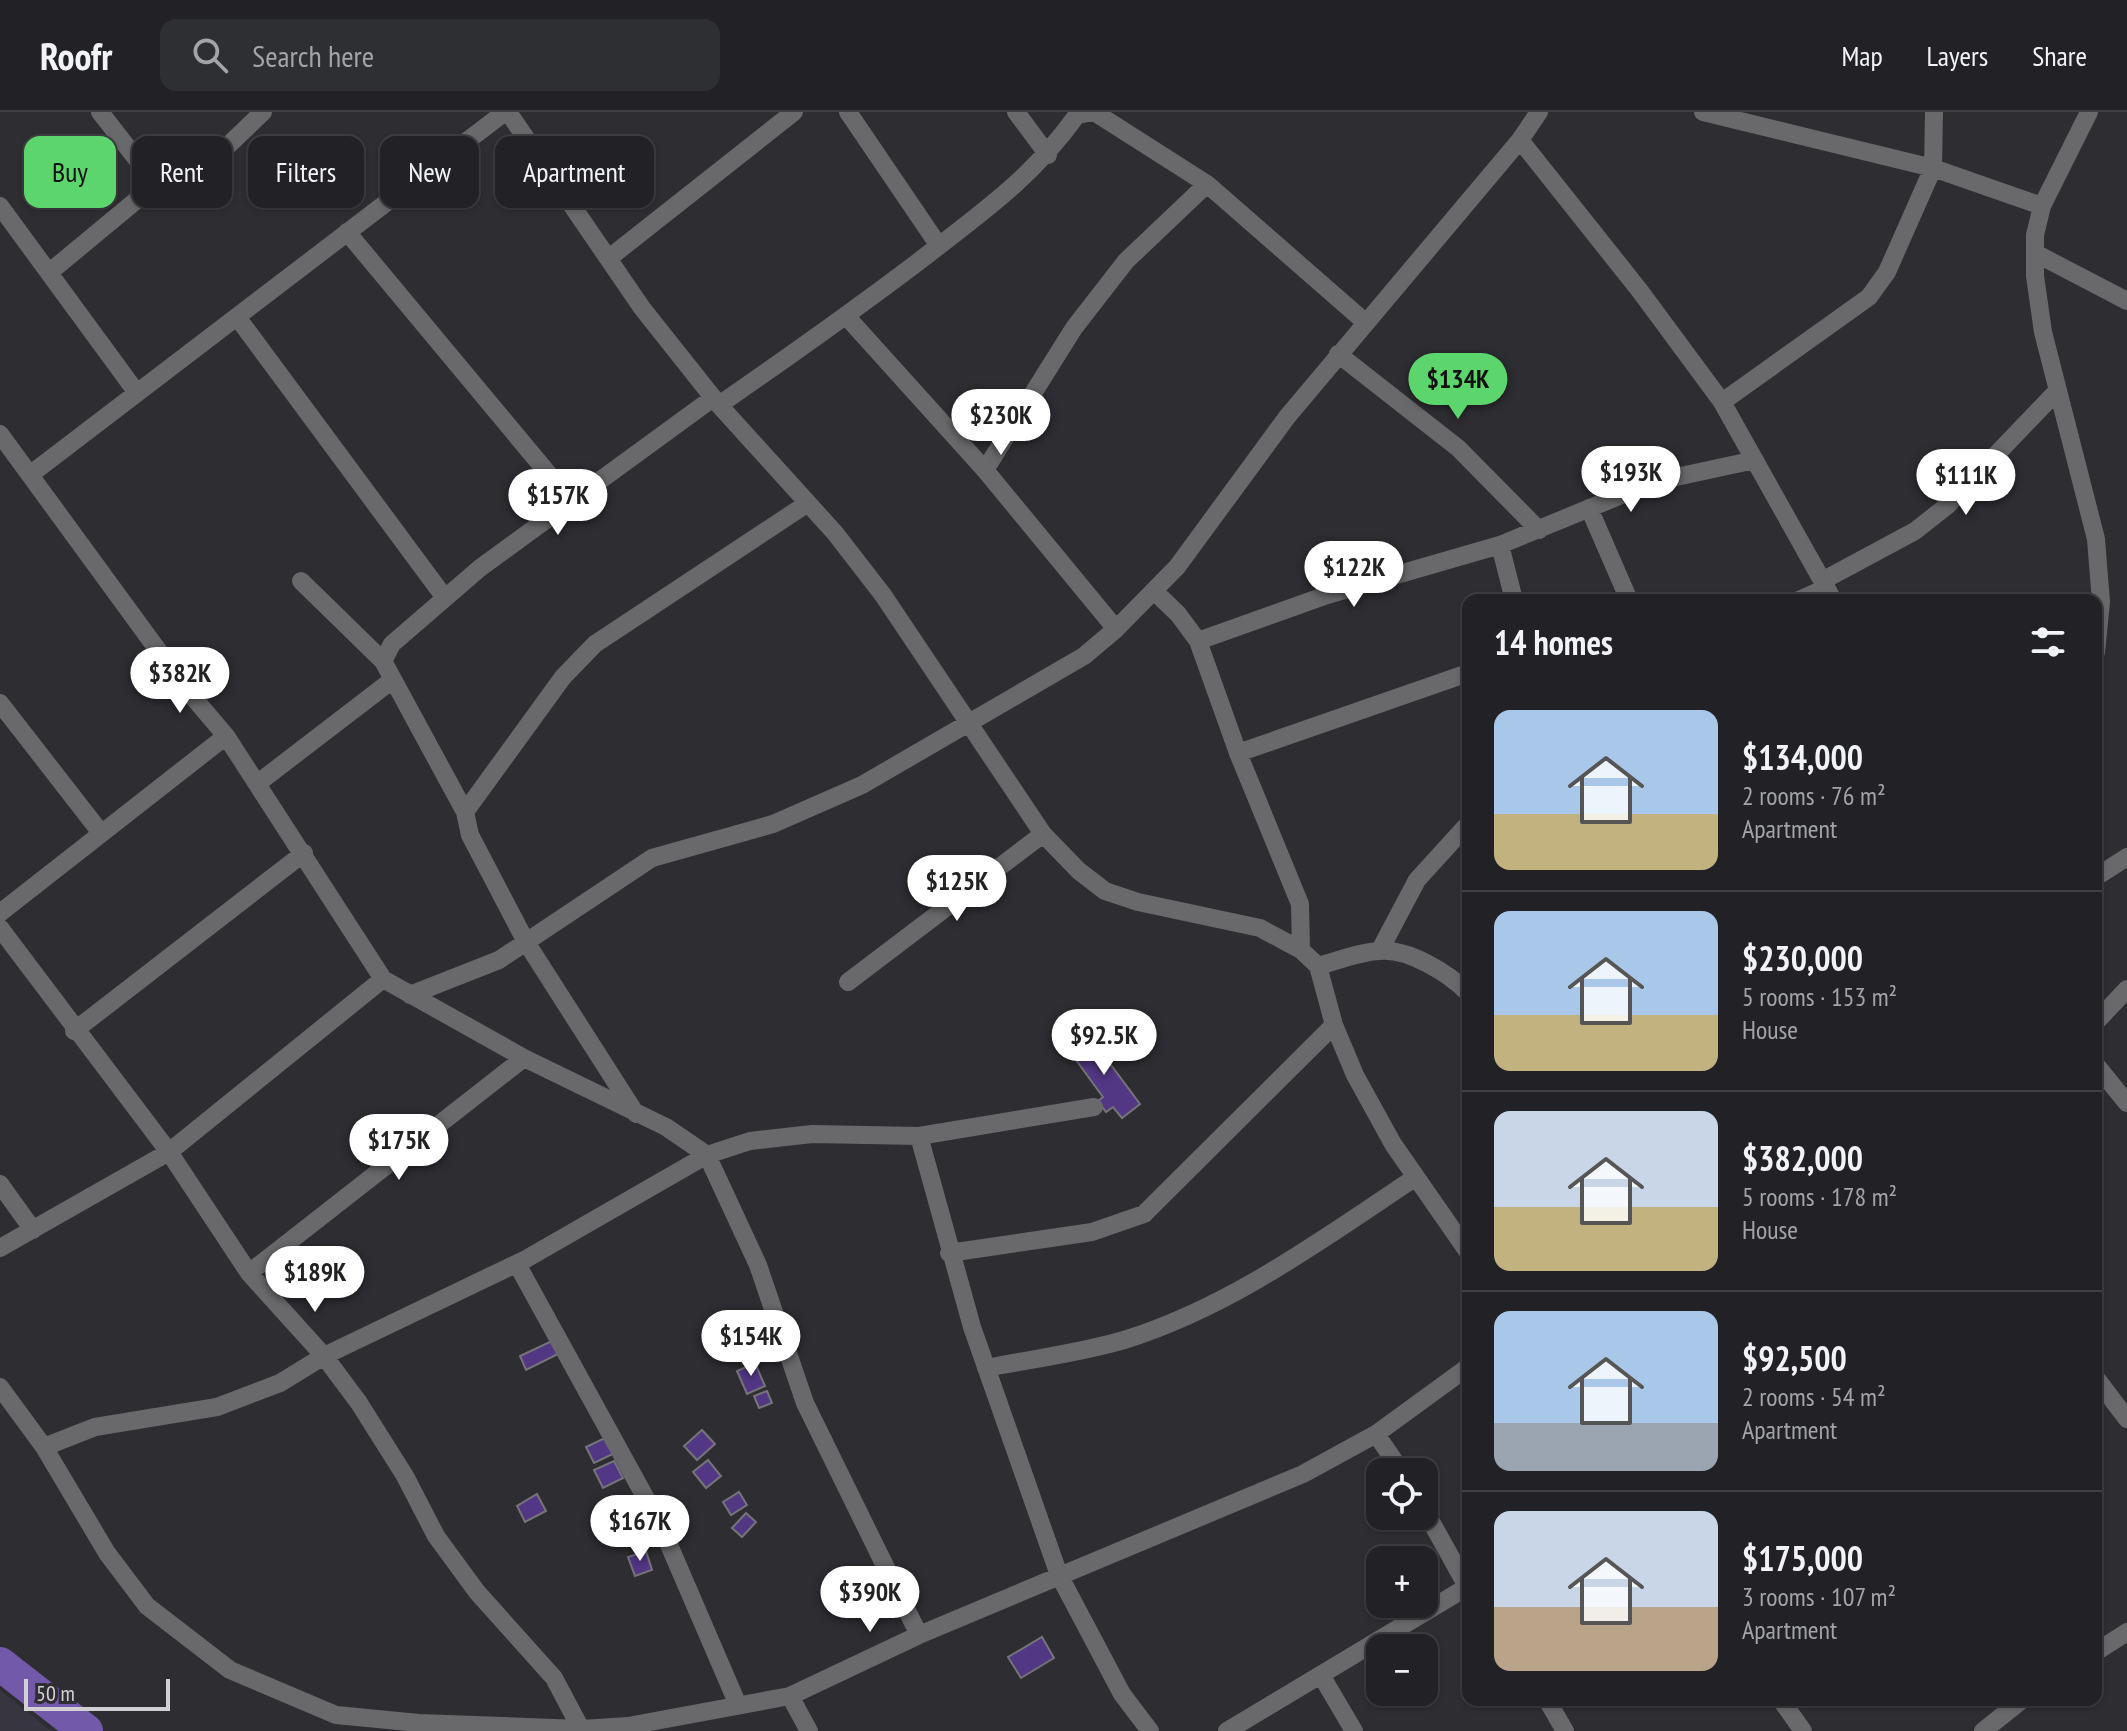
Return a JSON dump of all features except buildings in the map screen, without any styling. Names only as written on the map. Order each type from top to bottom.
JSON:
[{"type":"street","points":[[100,112],[132,153]]},
{"type":"street","points":[[232,142],[263,112]]},
{"type":"street","points":[[31,474],[507,112],[642,308],[716,401],[808,503],[883,595],[1043,834],[1079,871],[1105,891],[1138,902],[1260,928],[1301,950],[1318,966],[1334,1025],[1355,1075],[1416,1177],[1462,1243]]},
{"type":"street","points":[[609,258],[794,112]]},
{"type":"street","points":[[848,112],[939,246]]},
{"type":"street","points":[[1016,112],[1048,155]]},
{"type":"street","points":[[383,661],[392,644],[445,598],[571,501],[716,401],[847,317],[993,207],[1048,155],[1077,115],[1094,112],[1207,184],[1365,322]]},
{"type":"street","points":[[410,995],[499,960],[652,858],[773,824],[862,785],[969,720],[1084,656],[1116,629],[1177,567],[1287,417],[1520,140],[1539,112]]},
{"type":"street","points":[[1703,112],[1730,115],[1933,168],[2042,206]]},
{"type":"street","points":[[1722,402],[1869,297],[1887,272],[1933,168],[1934,112]]},
{"type":"street","points":[[2089,112],[2042,206],[2035,235],[2035,253],[2043,332],[2096,539],[2100,594]]},
{"type":"street","points":[[1520,140],[1640,291],[1722,402],[1827,590],[1948,505],[2058,390]]},
{"type":"street","points":[[985,470],[1091,306],[1126,261],[1207,184]]},
{"type":"street","points":[[51,271],[132,204]]},
{"type":"street","points":[[0,206],[51,271],[137,393]]},
{"type":"street","points":[[347,232],[571,501]]},
{"type":"street","points":[[2035,253],[2127,301]]},
{"type":"street","points":[[237,317],[445,598]]},
{"type":"street","points":[[847,317],[985,470],[1116,629]]},
{"type":"street","points":[[1338,354],[1458,448],[1539,530]]},
{"type":"street","points":[[0,434],[187,690],[226,736],[383,979],[524,1058],[666,1127],[707,1155],[758,1265],[805,1403],[919,1635]]},
{"type":"street","points":[[1198,641],[1327,595],[1500,545],[1653,482],[1755,460]]},
{"type":"street","points":[[465,812],[563,677],[595,644],[808,503]]},
{"type":"street","points":[[1589,508],[1626,594]]},
{"type":"street","points":[[1500,545],[1512,594]]},
{"type":"street","points":[[301,581],[383,661],[391,681],[465,812],[470,835],[526,942],[636,1114]]},
{"type":"street","points":[[1154,591],[1178,614],[1198,641],[1238,753],[1300,904],[1301,950]]},
{"type":"street","points":[[1238,753],[1462,675]]},
{"type":"street","points":[[258,783],[391,681]]},
{"type":"street","points":[[0,703],[101,833]]},
{"type":"street","points":[[0,913],[226,736]]},
{"type":"street","points":[[1380,950],[1417,880],[1462,831]]},
{"type":"street","points":[[848,982],[1043,834]]},
{"type":"street","points":[[74,1031],[304,853]]},
{"type":"street","points":[[2102,873],[2127,857]]},
{"type":"street","points":[[0,928],[74,1031],[169,1152],[249,1273],[324,1356],[405,1476],[436,1536],[477,1592],[554,1678],[581,1729]]},
{"type":"street","points":[[1318,966],[1380,950],[1409,955],[1462,986]]},
{"type":"street","points":[[0,1248],[169,1152],[383,979]]},
{"type":"street","points":[[2102,1016],[2127,989]]},
{"type":"street","points":[[949,1253],[1092,1232],[1144,1214],[1334,1025]]},
{"type":"street","points":[[249,1273],[524,1058]]},
{"type":"street","points":[[2102,1072],[2127,1103]]},
{"type":"street","points":[[44,1447],[95,1427],[217,1407],[280,1383],[324,1356],[517,1264],[707,1155],[750,1141],[812,1134],[919,1136],[1094,1107]]},
{"type":"street","points":[[919,1136],[949,1253],[1059,1575],[1122,1694],[1150,1731]]},
{"type":"street","points":[[986,1368],[1123,1340],[1178,1320],[1280,1267],[1416,1177]]},
{"type":"street","points":[[0,1184],[33,1230]]},
{"type":"street","points":[[517,1264],[660,1524],[738,1705]]},
{"type":"street","points":[[0,1387],[44,1447],[107,1553],[147,1606],[230,1670],[336,1715],[419,1723],[581,1729],[628,1726],[790,1696],[919,1635],[1303,1474],[1376,1434],[1462,1371]]},
{"type":"street","points":[[2102,1386],[2127,1419]]},
{"type":"street","points":[[1376,1434],[1392,1458]]},
{"type":"street","points":[[1436,1530],[1462,1577]]},
{"type":"street","points":[[1227,1731],[1462,1592]]},
{"type":"street","points":[[2102,1648],[2127,1632]]},
{"type":"street","points":[[1321,1675],[1354,1731]]},
{"type":"street","points":[[790,1696],[809,1731]]},
{"type":"street","points":[[1550,1706],[1565,1731]]},
{"type":"street","points":[[1784,1706],[1793,1727]]},
{"type":"street","points":[[1983,1731],[2014,1706]]},
{"type":"shaded area","points":[[0,1690],[51,1731],[0,1731]]},
{"type":"waterway","points":[[0,1664],[86,1731]]}]
